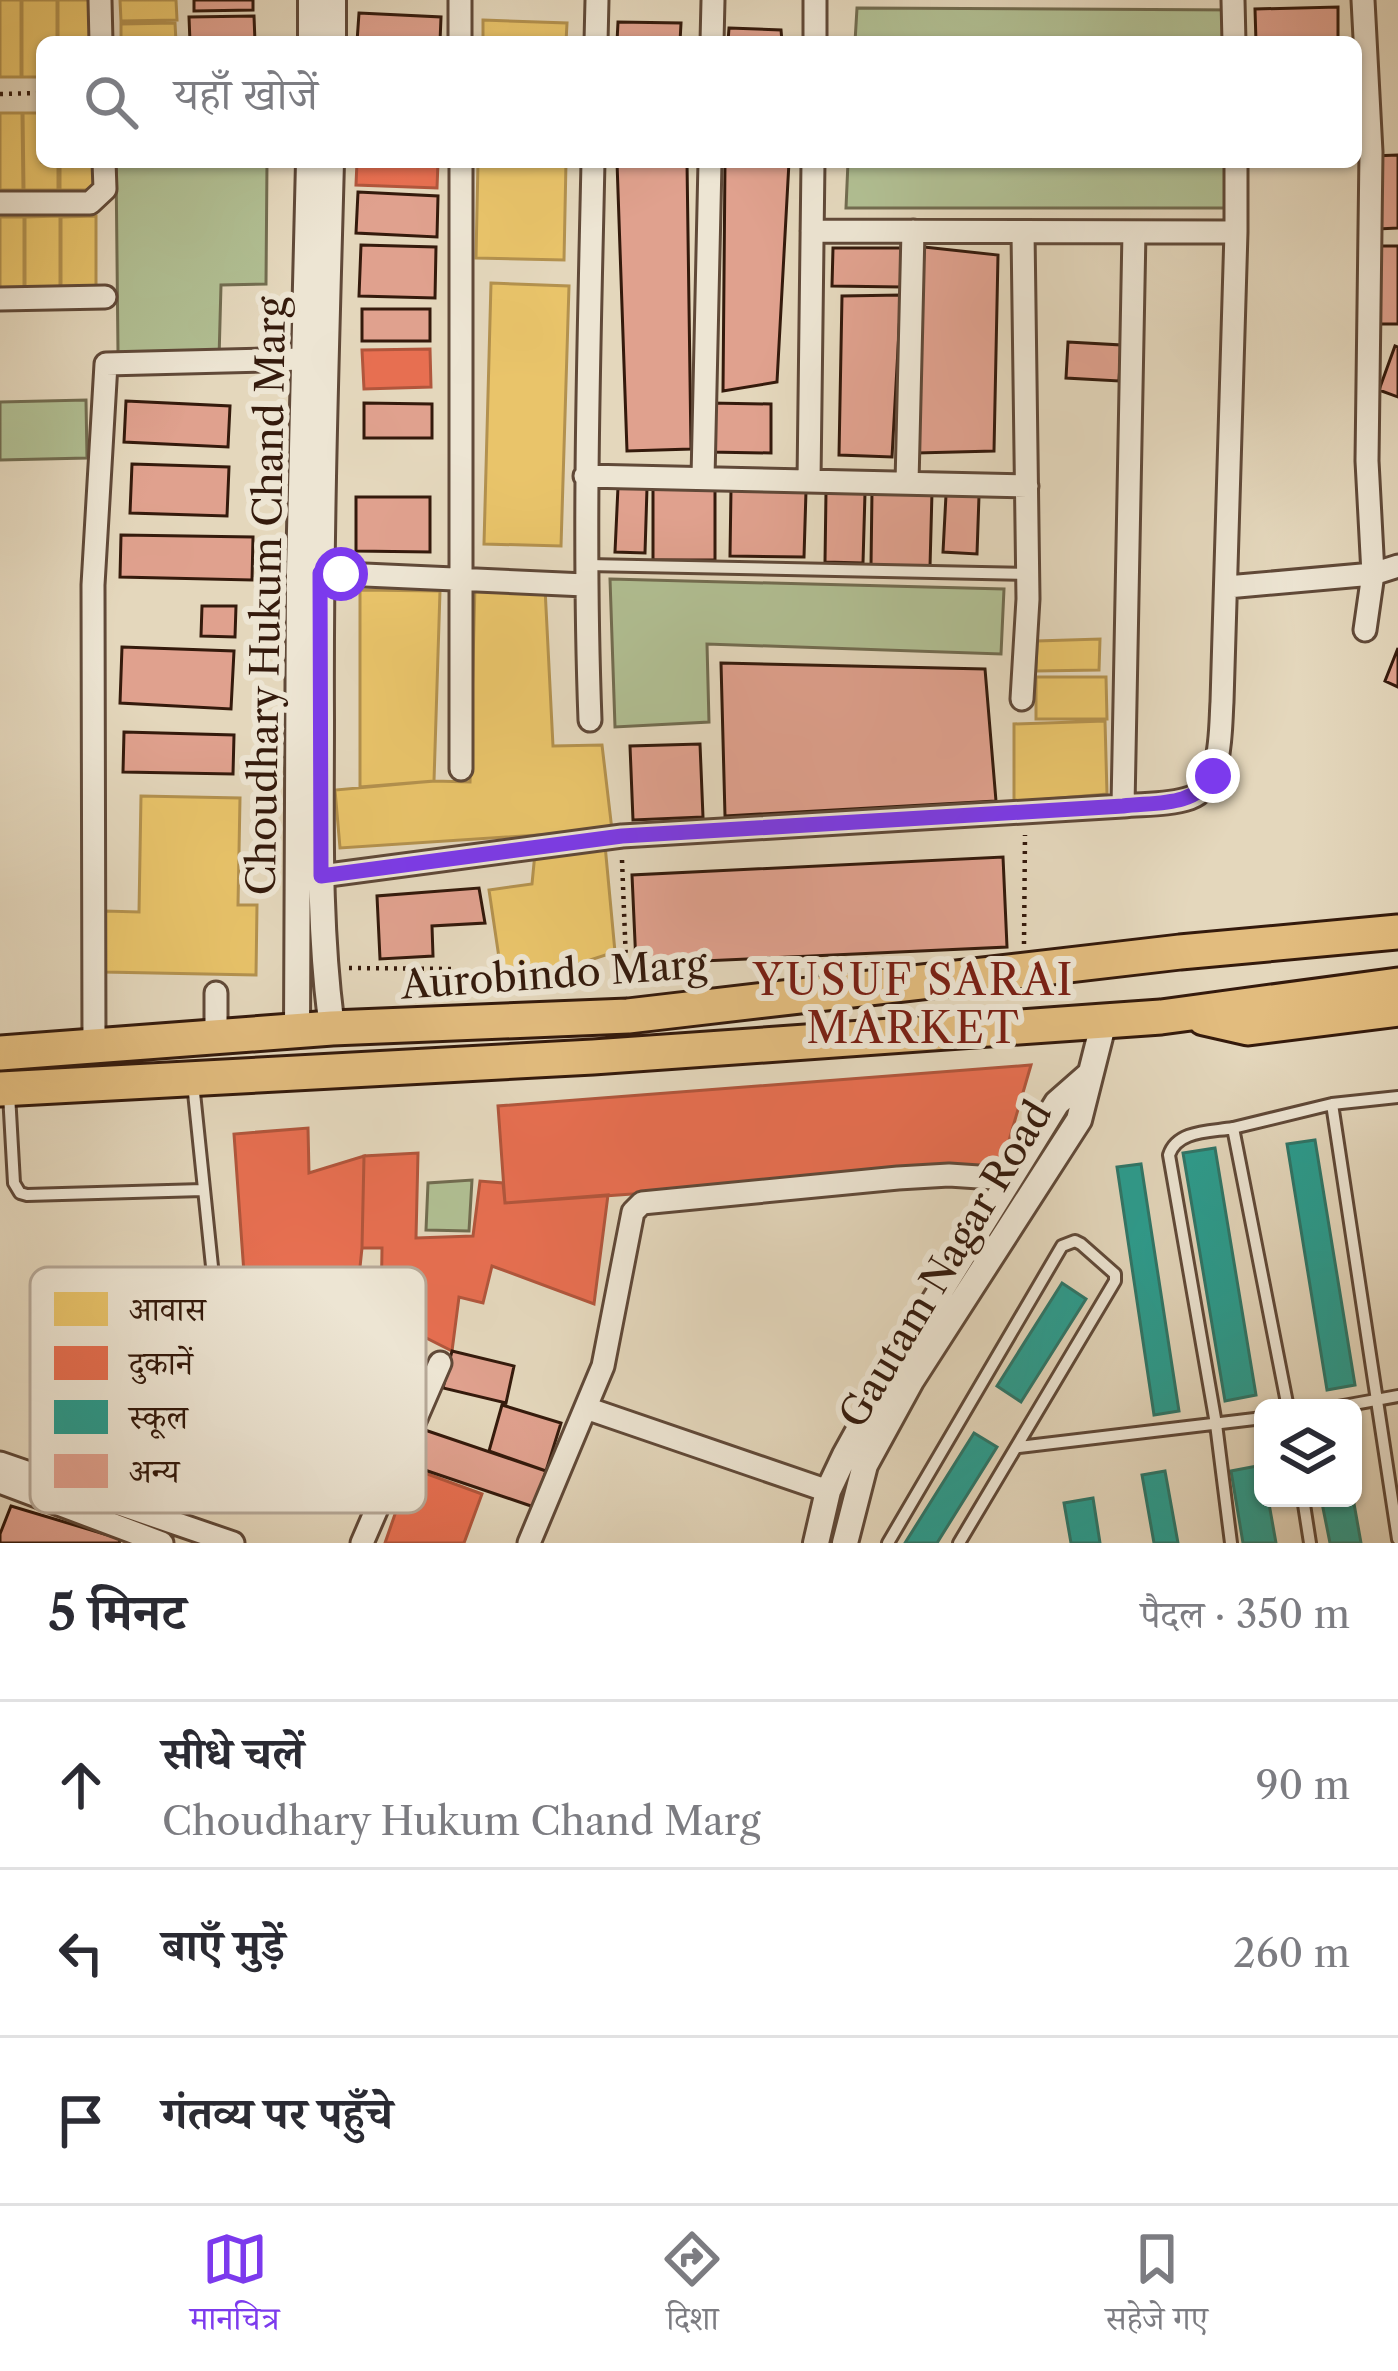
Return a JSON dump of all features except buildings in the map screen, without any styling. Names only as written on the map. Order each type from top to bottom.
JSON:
[{"type":"highway","name":"Aurobindo Marg","points":[[0,1053],[332,1028],[628,1016],[1180,952],[1398,932]]},
{"type":"highway","name":"Aurobindo Marg","points":[[5,1089],[593,1057],[1104,1021],[1398,985]]},
{"type":"highway","points":[[1185,1013],[1248,1028],[1398,1009]]},
{"type":"street","points":[[100,0],[101,36]]},
{"type":"street","points":[[311,0],[311,36]]},
{"type":"street","points":[[333,0],[333,36]]},
{"type":"street","points":[[460,0],[460,36]]},
{"type":"street","points":[[596,36],[597,0]]},
{"type":"street","points":[[712,36],[713,0]]},
{"type":"street","points":[[815,0],[815,36]]},
{"type":"street","points":[[1233,0],[1234,36]]},
{"type":"street","points":[[1363,0],[1371,152],[1367,461],[1373,574],[1365,630]]},
{"type":"street","points":[[0,203],[90,203],[104,190],[104,168]]},
{"type":"street","name":"Choudhary Hukum Chand Marg","points":[[297,1032],[299,572],[309,168]]},
{"type":"street","name":"Choudhary Hukum Chand Marg","points":[[331,168],[320,573],[321,876],[332,1028]]},
{"type":"street","points":[[461,168],[461,769]]},
{"type":"street","points":[[590,720],[585,575],[593,168]]},
{"type":"street","points":[[703,478],[710,168]]},
{"type":"street","points":[[808,481],[813,168]]},
{"type":"street","points":[[321,876],[622,836],[1123,806],[1189,798],[1204,790],[1213,776],[1222,715],[1236,168]]},
{"type":"street","points":[[812,231],[1236,232]]},
{"type":"street","points":[[907,483],[913,231]]},
{"type":"street","points":[[1022,699],[1028,574],[1023,232]]},
{"type":"street","points":[[1123,806],[1134,232]]},
{"type":"street","points":[[0,299],[105,298]]},
{"type":"street","points":[[94,1046],[94,568],[106,364],[304,359]]},
{"type":"street","points":[[586,476],[1027,486]]},
{"type":"street","points":[[1227,587],[1373,574],[1398,566]]},
{"type":"street","points":[[320,573],[463,579],[585,575]]},
{"type":"street","points":[[216,993],[216,1038]]},
{"type":"street","name":"Gautam Nagar Road","points":[[844,1543],[865,1465],[911,1381],[1079,1120],[1104,1021]]},
{"type":"street","points":[[816,1543],[828,1491],[844,1455],[897,1361],[1057,1103],[1090,1074]]},
{"type":"street","points":[[529,1543],[603,1366],[633,1212],[642,1203],[898,1178],[1009,1179]]},
{"type":"street","points":[[426,1395],[440,1363]]},
{"type":"street","points":[[586,1408],[828,1491]]},
{"type":"street","points":[[0,1463],[30,1473]]},
{"type":"street","points":[[0,1509],[5,1484]]},
{"type":"street","points":[[71,1513],[131,1539],[162,1543]]},
{"type":"street","points":[[146,1513],[233,1543]]},
{"type":"street","points":[[362,1543],[375,1513]]},
{"type":"lane","points":[[585,575],[1028,574]]},
{"type":"lane","points":[[193,1077],[211,1267]]},
{"type":"lane","points":[[5,1089],[14,1183],[20,1193],[203,1190]]},
{"type":"lane","points":[[1232,1543],[1170,1148],[1180,1138],[1332,1105],[1398,1097]]},
{"type":"lane","points":[[1332,1105],[1398,1539]]},
{"type":"lane","points":[[1233,1128],[1286,1399]]},
{"type":"lane","points":[[888,1543],[1062,1246],[1075,1241],[1115,1274],[1115,1282],[959,1543]]},
{"type":"lane","points":[[1362,1402],[1398,1396]]},
{"type":"lane","points":[[1019,1447],[1254,1419]]},
{"type":"lane","points":[[1304,1507],[1310,1543]]},
{"type":"path","points":[[0,94],[36,93]]},
{"type":"path","points":[[1024,970],[1025,812]]},
{"type":"path","points":[[622,836],[628,1016]]},
{"type":"path","points":[[325,968],[455,969],[458,1024]]},
{"type":"green space","points":[[857,8],[1240,10],[1239,36],[855,36]]},
{"type":"green space","points":[[116,168],[267,168],[266,284],[221,285],[219,359],[118,352]]},
{"type":"green space","points":[[848,168],[1236,168],[1235,208],[846,208]]},
{"type":"green space","points":[[86,400],[87,458],[0,460],[0,402]]},
{"type":"green space","points":[[610,579],[1004,589],[1001,654],[707,644],[709,722],[615,727]]},
{"type":"green space","points":[[472,1180],[469,1231],[426,1230],[428,1183]]},
{"type":"district","name":"YUSUF SARAI MARKET","points":[[914,1004]]},
{"type":"route","points":[[341,574],[320,573],[321,876],[622,836],[1123,806],[1189,798],[1204,790],[1213,776]]}]
